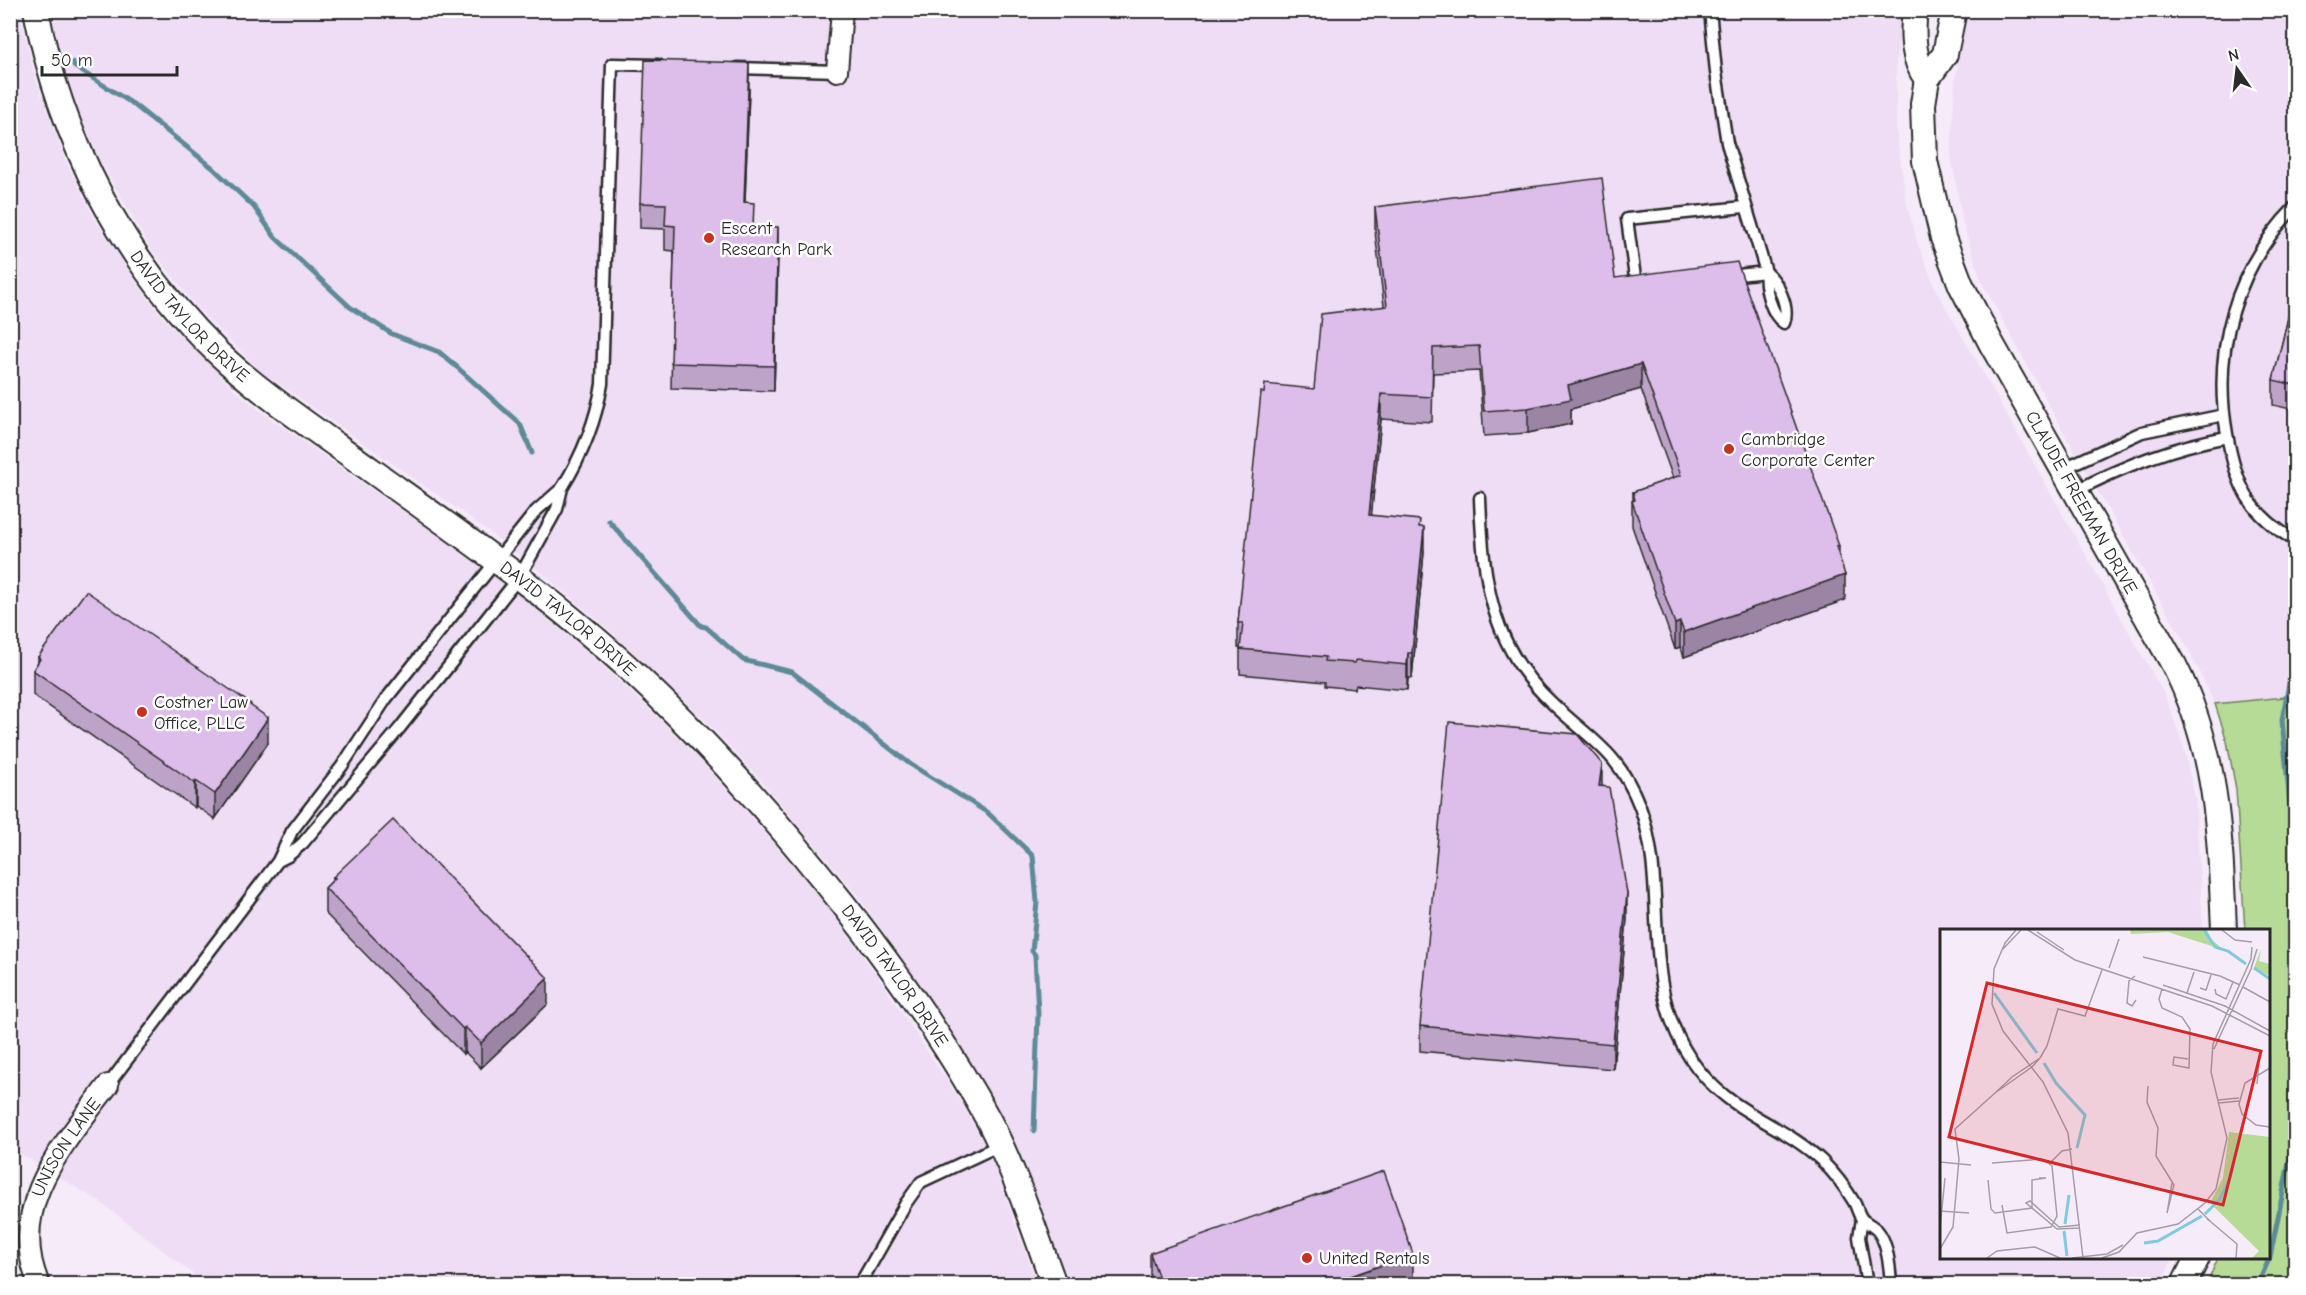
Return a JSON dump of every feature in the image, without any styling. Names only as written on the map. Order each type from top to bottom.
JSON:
[{"type":"street","name":"DAVID TAYLOR DRIVE","points":[[36,10],[53,81],[81,158],[118,226],[170,300],[216,350],[270,397],[520,576],[651,690],[762,804],[801,849],[865,933],[933,1029],[984,1112],[1000,1145],[1053,1284]]},
{"type":"street","points":[[837,71],[842,10]]},
{"type":"street","name":"CLAUDE FREEMAN DRIVE","points":[[1915,10],[1912,36],[1922,72],[1927,79]]},
{"type":"street","name":"CLAUDE FREEMAN DRIVE","points":[[1954,10],[1945,54],[1941,63],[1927,79],[1923,104],[1925,161],[1943,238],[1972,307],[2074,492],[2174,665],[2196,715],[2208,754],[2215,796],[2224,929]]},
{"type":"street","name":"UNISON LANE","points":[[39,1284],[29,1240],[30,1219],[37,1192],[57,1154],[108,1085]]},
{"type":"street","points":[[2184,1284],[2196,1259]]},
{"type":"lane","points":[[1710,10],[1724,125],[1744,207],[1766,272],[1722,276]]},
{"type":"lane","points":[[278,861],[303,843],[399,729],[520,576],[557,509],[562,488],[580,456],[594,419],[602,384],[612,64],[669,66]]},
{"type":"lane","points":[[727,68],[837,71]]},
{"type":"lane","points":[[2295,206],[2260,251],[2234,307],[2223,350],[2224,415],[2238,482],[2244,496],[2266,521],[2295,542]]},
{"type":"lane","points":[[1645,285],[1634,286],[1627,219],[1744,207]]},
{"type":"lane","points":[[2062,469],[2142,432],[2224,415]]},
{"type":"lane","points":[[2074,492],[2129,463],[2189,444],[2227,437]]},
{"type":"lane","points":[[108,1085],[278,861],[292,831],[342,766],[386,699],[536,511],[562,488]]},
{"type":"lane","points":[[1480,498],[1483,569],[1500,631],[1522,671],[1537,689],[1593,736],[1617,763],[1640,809],[1651,850],[1660,985],[1667,1012],[1679,1040],[1712,1087],[1822,1161],[1846,1191],[1862,1219],[1880,1234],[1891,1284]]},
{"type":"lane","points":[[860,1284],[912,1193],[921,1182],[1000,1145]]},
{"type":"lane","points":[[1862,1219],[1859,1238],[1867,1284]]},
{"type":"lane","points":[[798,1284],[806,1284]]},
{"type":"shaded area","points":[[19,10],[35,78],[66,162],[96,221],[137,284],[166,321],[235,390],[264,414],[504,582],[600,663],[671,730],[729,791],[822,900],[879,978],[961,1102],[989,1152],[1037,1284],[206,1284],[102,1203],[11,1148],[10,11]]},
{"type":"shaded area","points":[[51,11],[1904,11],[1896,62],[1896,129],[1906,201],[1917,242],[1936,290],[2165,696],[2183,745],[2195,798],[2203,929],[1940,929],[1940,1259],[2172,1259],[2160,1284],[1070,1284],[1024,1161],[1005,1119],[942,1015],[858,896],[759,778],[703,718],[613,633],[542,573],[469,517],[262,372],[200,311],[149,246],[100,160],[83,122],[66,72]]},
{"type":"shaded area","points":[[1967,11],[2295,11],[2295,696],[2215,704],[2188,648],[2066,436],[1982,282],[1963,223],[1951,154],[1955,82]]},
{"type":"green space","points":[[2295,696],[2295,1284],[2207,1284],[2218,1259],[2270,1259],[2270,929],[2245,929],[2236,789],[2227,741],[2215,704]]},
{"type":"building","name":"Escent Research Park","points":[[645,60],[749,63],[744,202],[754,203],[753,226],[778,227],[774,366],[671,363],[675,226],[665,225],[666,204],[640,203]]},
{"type":"building","name":"Cambridge Corporate Center","points":[[1602,178],[1615,278],[1737,262],[1839,546],[1836,547],[1845,575],[1684,632],[1680,622],[1675,624],[1632,501],[1635,500],[1633,492],[1681,475],[1641,364],[1568,385],[1571,399],[1528,408],[1484,411],[1479,346],[1433,348],[1432,397],[1381,394],[1369,515],[1420,520],[1419,527],[1424,527],[1412,653],[1408,653],[1407,665],[1356,660],[1355,663],[1325,661],[1326,657],[1240,649],[1243,623],[1238,623],[1261,392],[1264,393],[1265,384],[1314,389],[1321,314],[1387,306],[1375,207]]},
{"type":"building","points":[[2295,289],[2295,385],[2273,380]]},
{"type":"building","name":"Costner Law Office, PLLC","points":[[86,591],[268,718],[215,794],[196,781],[195,783],[33,670],[40,659],[38,657]]},
{"type":"building","points":[[1449,722],[1577,734],[1602,764],[1599,786],[1609,787],[1627,893],[1613,1044],[1420,1026]]},
{"type":"building","points":[[393,820],[548,978],[481,1043],[465,1027],[463,1029],[325,888],[335,878],[333,877]]},
{"type":"building","name":"United Rentals","points":[[1384,1171],[1413,1254],[1328,1284],[1161,1284],[1150,1253]]},
{"type":"waterway","points":[[73,62],[75,67],[133,104],[213,168],[254,207],[275,237],[350,307],[392,334],[439,352],[458,368],[520,424],[532,453]]},
{"type":"waterway","points":[[609,521],[701,626],[706,627],[743,660],[792,672],[910,764],[988,813],[1033,856],[1037,902],[1032,951],[1035,955],[1038,1014],[1034,1131]]},
{"type":"waterway","points":[[2296,648],[2282,720],[2296,870]]},
{"type":"waterway","points":[[2270,1257],[2296,1127]]},
{"type":"waterway","points":[[2258,1284],[2269,1259]]},
{"type":"place","name":"Escent Research Park","points":[[709,238]]},
{"type":"place","name":"Cambridge Corporate Center","points":[[1729,449]]},
{"type":"place","name":"Costner Law Office, PLLC","points":[[142,712]]},
{"type":"place","name":"United Rentals","points":[[1307,1258]]}]
